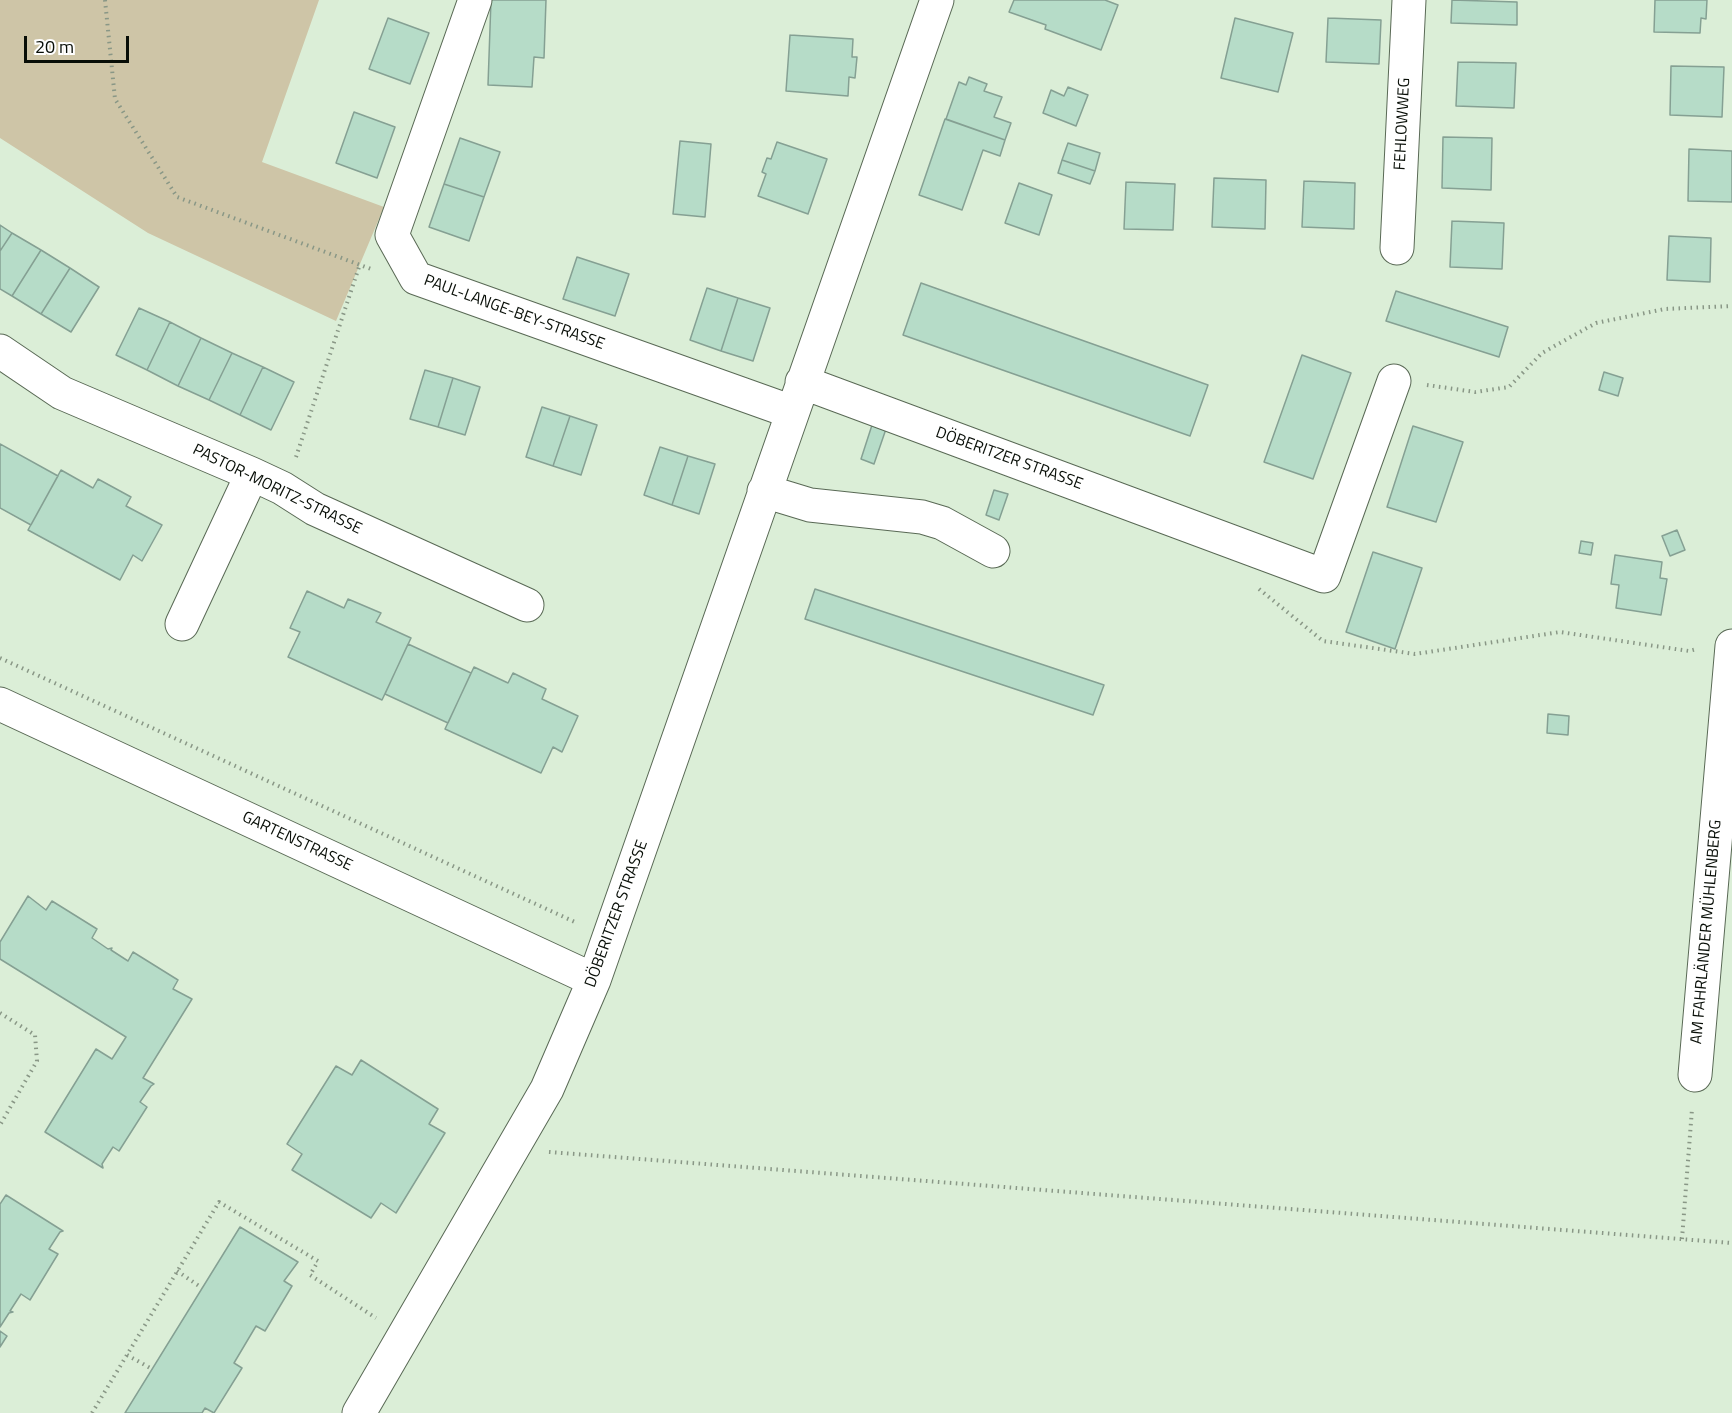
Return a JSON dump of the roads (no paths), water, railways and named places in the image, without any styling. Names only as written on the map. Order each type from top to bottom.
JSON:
[{"type":"street","name":"PAUL-LANGE-BEY-STRASSE","points":[[475,0],[392,236],[416,278],[792,412]]},
{"type":"street","name":"DÖBERITZER STRASSE","points":[[359,1413],[547,1089],[594,980],[937,0]]},
{"type":"street","name":"FEHLOWWEG","points":[[1397,248],[1409,0]]},
{"type":"street","name":"PASTOR-MORITZ-STRASSE","points":[[0,351],[62,393],[252,474],[282,488],[315,509],[527,605]]},
{"type":"street","name":"DÖBERITZER STRASSE","points":[[802,382],[1324,576],[1394,381]]},
{"type":"street","points":[[182,624],[252,474]]},
{"type":"street","points":[[764,491],[810,505],[922,517],[942,523],[993,550]]},
{"type":"street","name":"AM FAHRLÄNDER MÜHLENBERG","points":[[1695,1075],[1718,647]]},
{"type":"street","name":"GARTENSTRASSE","points":[[0,704],[594,980]]}]
